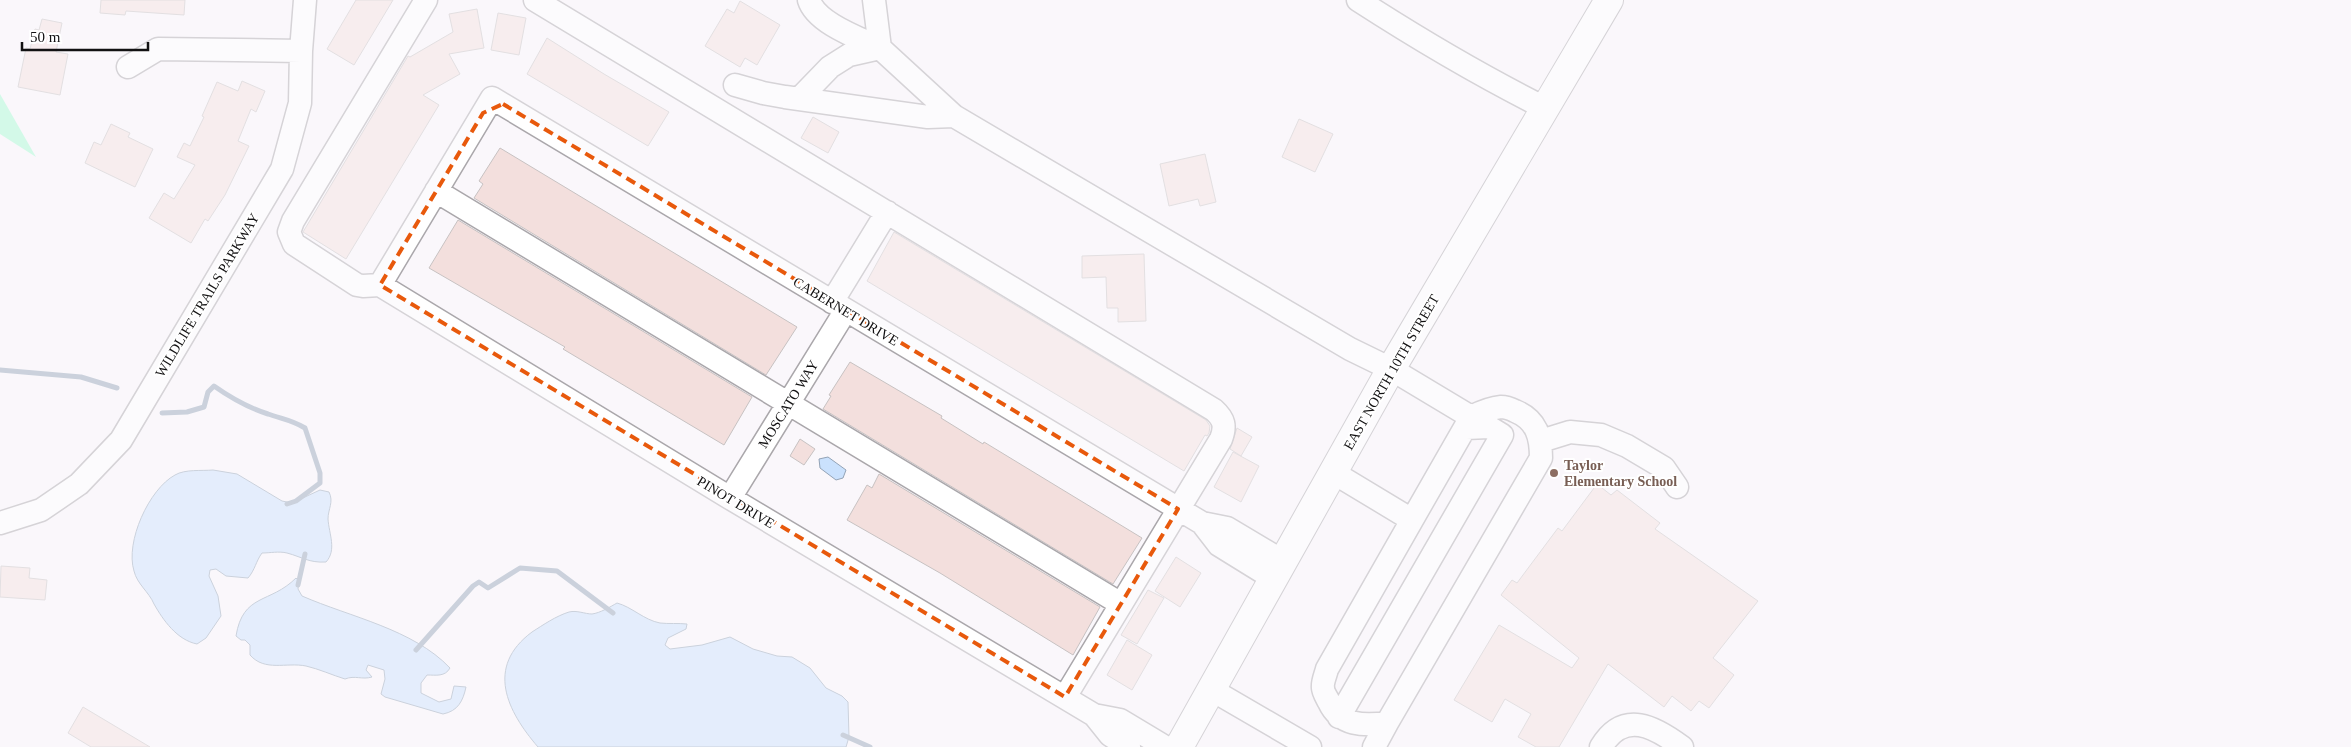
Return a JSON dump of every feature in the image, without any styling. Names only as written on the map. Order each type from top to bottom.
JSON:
[{"type":"main road","name":"EAST NORTH 10TH STREET","points":[[1179,747],[1391,369],[1608,0]]},
{"type":"street","name":"WILDLIFE TRAILS PARKWAY","points":[[0,523],[41,510],[79,484],[121,440],[282,169],[300,103],[300,50],[305,0]]},
{"type":"street","points":[[426,0],[293,221],[289,232],[294,244],[357,284],[363,286],[380,285],[436,191],[1121,604]]},
{"type":"street","points":[[535,0],[1214,410],[1222,418],[1225,428],[1221,439],[1065,697]]},
{"type":"street","points":[[808,0],[811,8],[838,29],[880,48],[954,116],[1350,349],[1391,369],[1469,422],[1488,427],[1502,436],[1339,717]]},
{"type":"street","points":[[874,0],[880,48]]},
{"type":"street","points":[[1358,0],[1441,53],[1545,108]]},
{"type":"street","points":[[800,98],[830,66],[849,55],[880,48]]},
{"type":"street","points":[[128,67],[158,49],[300,50]]},
{"type":"street","points":[[735,85],[763,93],[928,117],[954,116]]},
{"type":"street","name":"CABERNET DRIVE","points":[[436,191],[492,105],[839,306],[1202,523],[1227,528],[1279,570]]},
{"type":"street","name":"MOSCATO WAY","points":[[730,498],[788,404],[887,212]]},
{"type":"street","name":"PINOT DRIVE","points":[[380,285],[730,498],[1065,697],[1094,715],[1110,735],[1129,747]]},
{"type":"street","points":[[1374,747],[1541,458],[1541,441],[1533,422],[1518,412],[1503,406],[1489,409],[1469,422],[1327,668],[1322,688],[1339,717],[1351,723],[1368,726],[1387,724]]},
{"type":"street","points":[[1541,441],[1570,432],[1601,435],[1628,446],[1664,468],[1677,487]]},
{"type":"street","points":[[1334,473],[1412,520]]},
{"type":"street","points":[[1212,690],[1310,747]]},
{"type":"street","name":"PINOT DRIVE","points":[[1094,715],[1120,720],[1165,747]]},
{"type":"street","points":[[1601,747],[1608,736],[1625,726],[1645,724],[1682,747]]},
{"type":"highlighted area","points":[[503,104],[1178,509],[1065,697],[380,285],[483,113]]},
{"type":"green space","points":[[0,94],[36,157],[0,134]]},
{"type":"water","points":[[828,457],[846,470],[843,478],[836,480],[820,468],[819,459]]},
{"type":"water","points":[[213,470],[237,474],[282,501],[292,503],[320,490],[329,492],[331,502],[328,519],[332,547],[326,562],[310,561],[284,552],[262,553],[248,578],[226,576],[216,569],[210,570],[209,576],[218,596],[221,616],[206,638],[197,644],[183,638],[171,628],[138,580],[132,559],[133,546],[141,517],[156,492],[165,482],[179,473]]},
{"type":"water","points":[[296,578],[299,581],[298,589],[302,596],[380,625],[418,643],[435,655],[450,668],[443,674],[427,675],[421,683],[421,693],[439,702],[451,699],[454,686],[466,687],[459,705],[448,713],[443,714],[385,697],[381,694],[385,679],[384,670],[368,665],[366,670],[372,677],[345,679],[306,666],[269,665],[256,660],[250,655],[250,645],[245,640],[241,640],[236,636],[240,622],[245,612],[251,606],[277,592]]},
{"type":"water","points":[[617,603],[660,623],[687,624],[686,629],[668,638],[665,645],[670,649],[702,645],[730,637],[753,649],[777,656],[792,657],[810,668],[826,688],[842,696],[848,702],[849,737],[846,747],[538,747],[517,719],[510,704],[505,674],[509,660],[517,646],[532,632],[554,618],[572,612],[595,613]]},
{"type":"building","points":[[101,0],[185,0],[184,15],[126,11],[125,15],[100,13]]},
{"type":"building","points":[[356,0],[393,0],[354,65],[327,49]]},
{"type":"building","points":[[740,1],[780,25],[757,65],[745,58],[740,67],[705,46],[727,9],[734,13]]},
{"type":"building","points":[[477,9],[484,48],[449,54],[460,74],[423,95],[439,105],[346,259],[303,232],[408,56],[410,57],[453,32],[449,14]]},
{"type":"building","points":[[498,13],[526,18],[519,55],[491,50]]},
{"type":"building","points":[[42,19],[62,23],[56,52],[68,54],[60,95],[18,87],[26,48],[30,49],[35,29],[39,30]]},
{"type":"building","points":[[547,38],[669,112],[648,146],[527,74]]},
{"type":"building","points":[[242,81],[265,91],[256,112],[251,109],[238,141],[249,146],[225,195],[208,221],[205,219],[191,243],[149,218],[164,193],[174,199],[195,165],[177,157],[184,143],[190,146],[204,117],[202,116],[217,82],[238,91]]},
{"type":"building","points":[[813,117],[839,132],[828,153],[801,138]]},
{"type":"building","points":[[1299,119],[1333,134],[1315,172],[1282,157]]},
{"type":"building","points":[[111,124],[130,133],[128,137],[153,149],[135,187],[85,163],[94,142],[101,145]]},
{"type":"building","points":[[500,148],[797,327],[766,375],[474,198],[483,184],[479,181]]},
{"type":"building","points":[[1205,154],[1216,202],[1200,206],[1198,199],[1169,206],[1160,164]]},
{"type":"building","points":[[458,220],[752,397],[724,445],[563,349],[565,347],[429,268]]},
{"type":"building","points":[[894,232],[1206,420],[1210,426],[1209,433],[1207,436],[1205,435],[1184,471],[867,281]]},
{"type":"building","points":[[1144,254],[1146,321],[1118,322],[1118,308],[1107,308],[1106,277],[1082,278],[1082,256]]},
{"type":"building","points":[[850,362],[942,416],[941,418],[983,444],[984,442],[1142,538],[1113,584],[823,409],[831,396],[829,395]]},
{"type":"building","points":[[1237,428],[1252,437],[1241,456],[1230,449]]},
{"type":"building","points":[[800,439],[815,449],[804,465],[790,456]]},
{"type":"building","points":[[1233,452],[1259,466],[1241,502],[1214,487]]},
{"type":"building","points":[[879,474],[1100,607],[1073,655],[940,573],[847,520],[867,485],[872,488]]},
{"type":"building","points":[[1597,484],[1611,495],[1617,490],[1660,523],[1655,529],[1758,601],[1713,658],[1734,675],[1709,708],[1699,701],[1691,711],[1672,696],[1664,707],[1608,664],[1559,747],[1536,747],[1518,737],[1531,714],[1505,699],[1492,722],[1454,700],[1499,625],[1572,668],[1579,658],[1501,595],[1512,580],[1517,583],[1558,528],[1562,531]]},
{"type":"building","points":[[1176,557],[1201,573],[1180,607],[1155,591]]},
{"type":"building","points":[[1,566],[30,568],[29,578],[47,580],[45,600],[0,597]]},
{"type":"building","points":[[1148,590],[1164,598],[1137,644],[1121,635]]},
{"type":"building","points":[[1127,640],[1152,655],[1132,690],[1107,675]]},
{"type":"building","points":[[83,707],[150,747],[91,747],[68,733]]},
{"type":"waterway","points":[[0,370],[81,377],[117,388]]},
{"type":"waterway","points":[[162,413],[187,412],[204,407],[208,392],[214,386],[247,406],[291,421],[305,428],[320,473],[320,483],[296,501],[287,504]]},
{"type":"waterway","points":[[298,585],[305,554]]},
{"type":"waterway","points":[[416,650],[473,586],[479,582],[488,588],[520,568],[557,571],[613,613]]},
{"type":"waterway","points":[[843,735],[870,747]]},
{"type":"place","name":"Taylor Elementary School","points":[[1554,473]]}]
